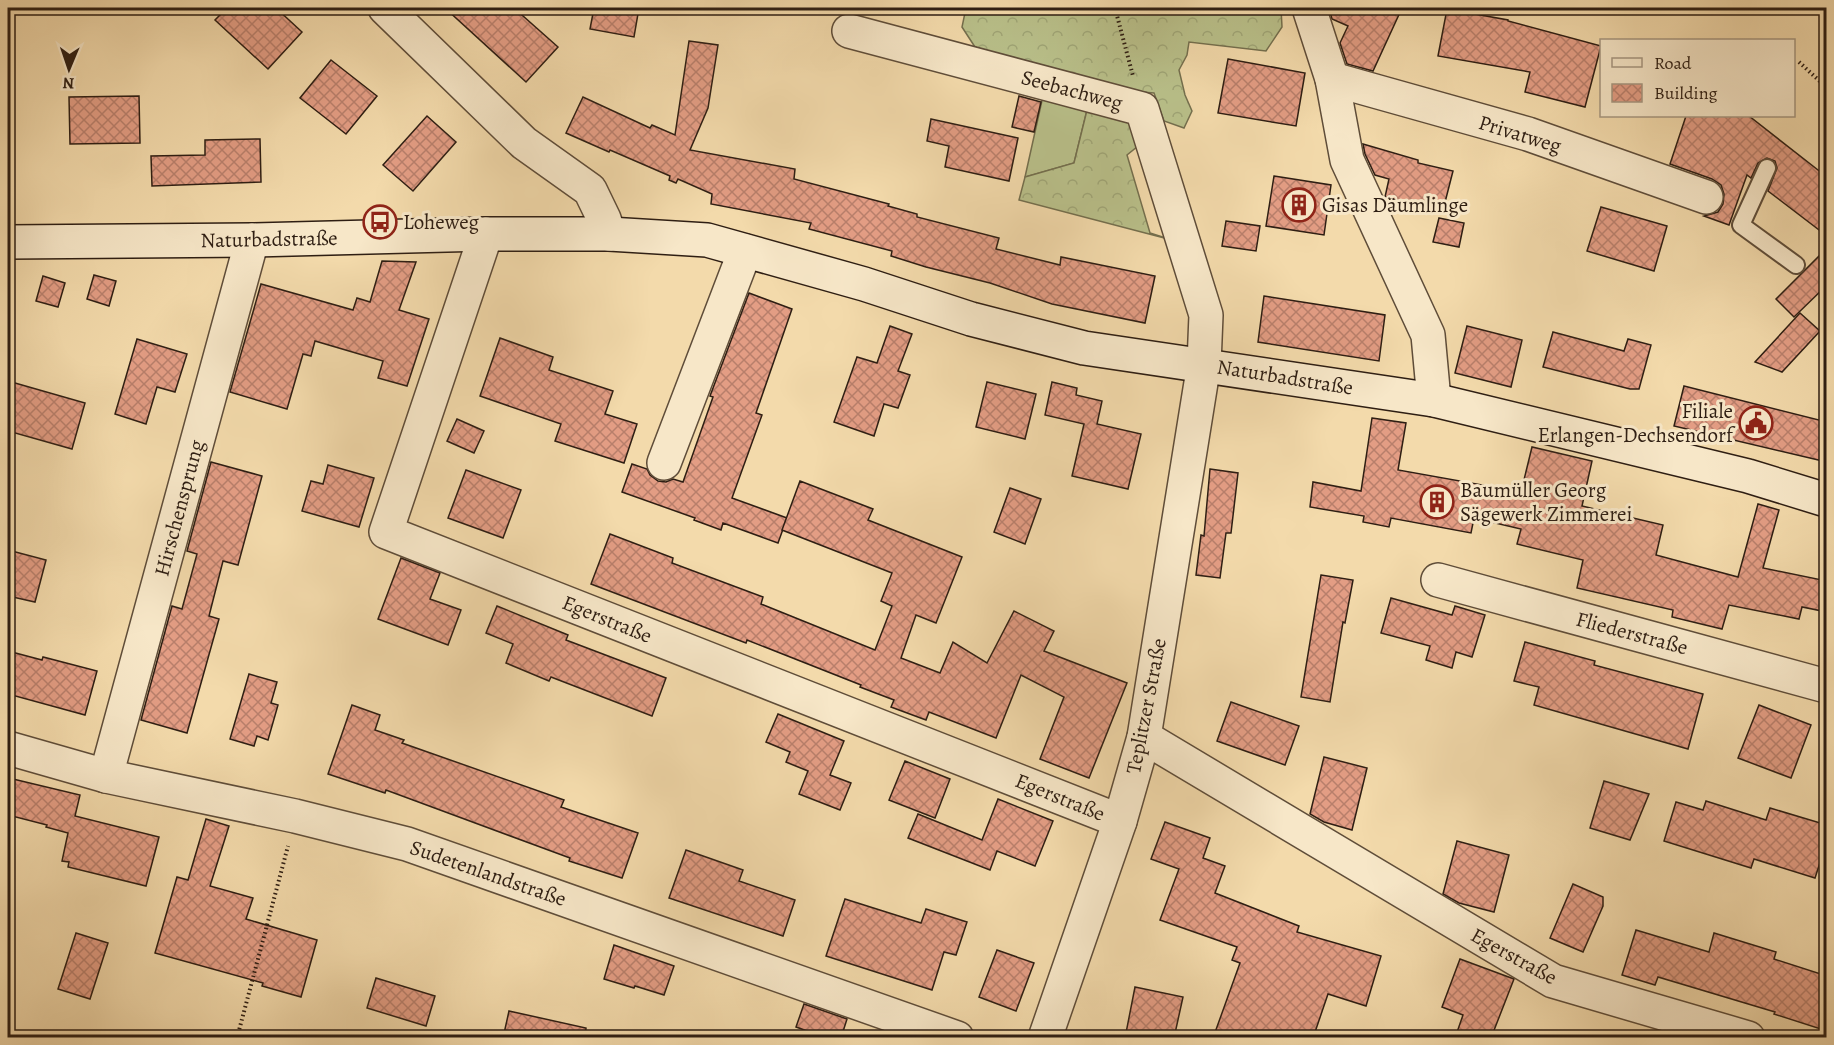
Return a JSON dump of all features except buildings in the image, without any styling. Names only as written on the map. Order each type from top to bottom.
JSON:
[{"type":"street","points":[[385,8],[524,143],[590,190],[609,234]]},
{"type":"street","points":[[1309,8],[1332,80],[1347,160],[1428,336],[1434,400]]},
{"type":"street","name":"Seebachweg","points":[[849,31],[1142,109],[1206,315],[1204,364]]},
{"type":"street","name":"Privatweg","points":[[1332,80],[1528,134],[1706,197]]},
{"type":"street","name":"Naturbadstraße","points":[[8,242],[252,240],[486,234],[609,234],[707,240],[864,284],[971,319],[1084,348],[1204,364],[1434,400],[1748,476],[1827,500]]},
{"type":"street","name":"Egerstraße","points":[[486,234],[386,532],[1120,821]]},
{"type":"street","name":"Hirschensprung","points":[[106,776],[252,240]]},
{"type":"street","points":[[664,463],[745,251]]},
{"type":"street","name":"Teplitzer Straße","points":[[1045,1038],[1120,821],[1144,737],[1204,364]]},
{"type":"street","name":"Fliederstraße","points":[[1438,580],[1827,686]]},
{"type":"street","name":"Egerstraße","points":[[1144,737],[1553,981],[1748,1038]]},
{"type":"street","name":"Sudetenlandstraße","points":[[8,748],[106,776],[295,816],[407,844],[957,1038]]},
{"type":"lane","points":[[1767,168],[1741,225],[1796,265]]},
{"type":"path","points":[[1115,8],[1142,109]]},
{"type":"path","points":[[1799,62],[1827,87]]},
{"type":"path","points":[[237,1038],[295,816]]},
{"type":"green space","points":[[966,8],[1281,8],[1282,27],[1266,51],[1189,42],[1187,55],[1179,70],[1185,95],[1192,111],[1184,128],[1164,121],[1154,93],[1114,90],[1076,81],[975,47],[962,27]]},
{"type":"green space","points":[[1043,96],[1088,106],[1074,163],[1025,177]]},
{"type":"green space","points":[[1088,106],[1135,119],[1143,142],[1127,155],[1150,233],[1172,240],[1019,200],[1025,177],[1074,163]]},
{"type":"place","name":"Gisas Däumlinge","points":[[1299,205]]},
{"type":"place","name":"Loheweg","points":[[380,222]]},
{"type":"place","name":"Filiale Erlangen-Dechsendorf","points":[[1756,423]]},
{"type":"place","name":"Baumüller Georg Sägewerk Zimmerei","points":[[1437,502]]}]
